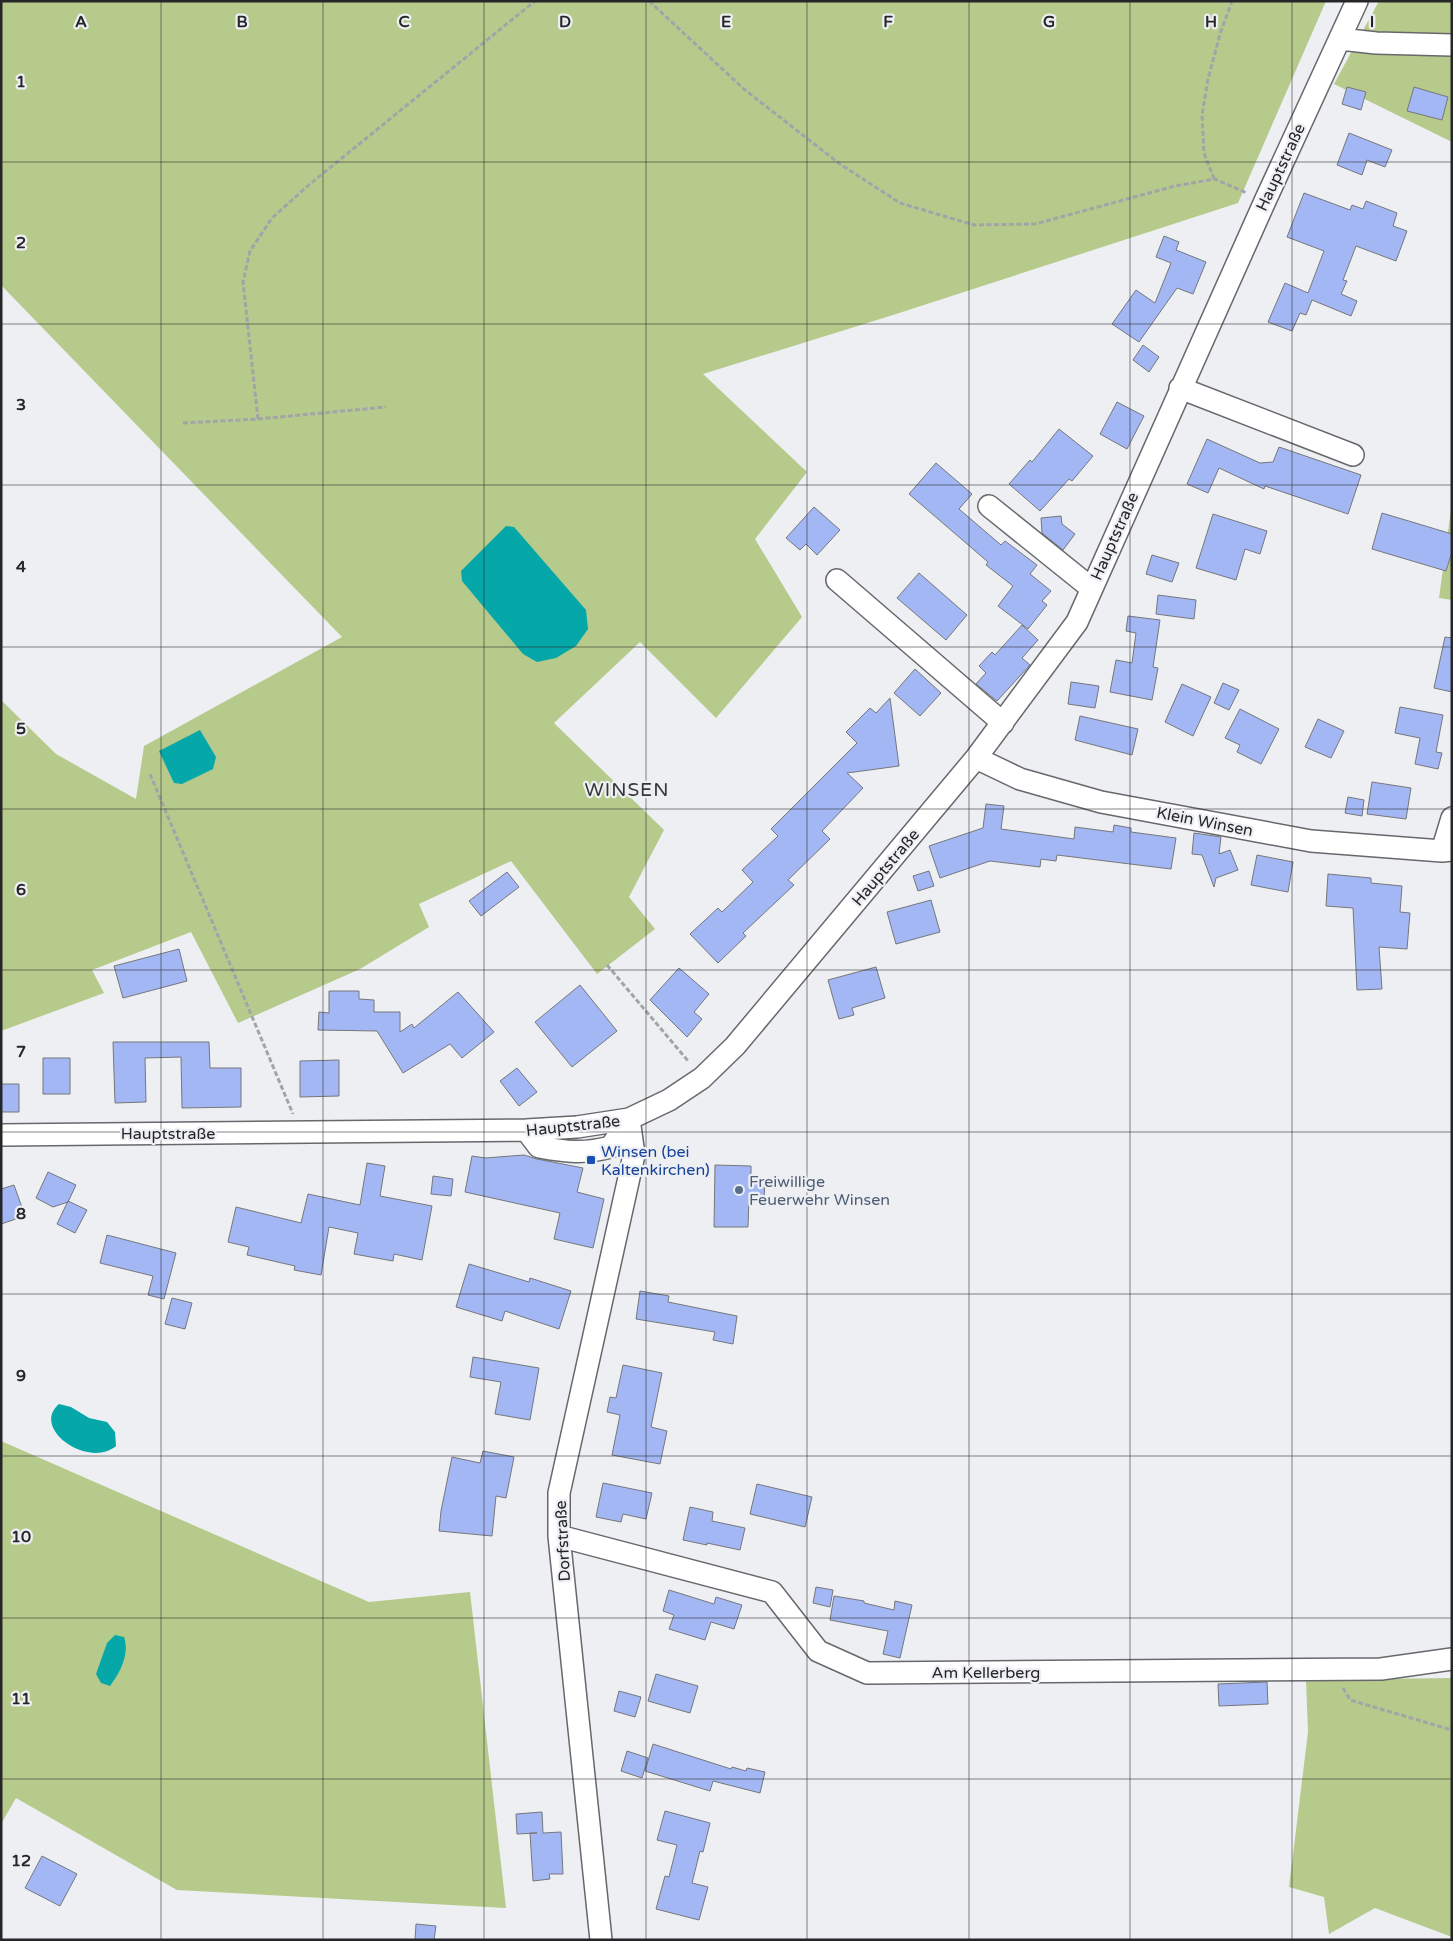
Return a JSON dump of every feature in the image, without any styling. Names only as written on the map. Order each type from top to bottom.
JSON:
[{"type":"street","name":"Hauptstraße","points":[[1,1135],[577,1128],[629,1119],[669,1100],[702,1078],[735,1046],[976,758],[1076,622],[1180,388],[1357,1]]},
{"type":"street","points":[[1340,39],[1376,43],[1452,45]]},
{"type":"street","points":[[1180,388],[1354,455]]},
{"type":"street","points":[[989,506],[1091,588]]},
{"type":"street","points":[[837,580],[1003,722]]},
{"type":"street","name":"Klein Winsen","points":[[976,758],[1020,779],[1101,802],[1311,841],[1447,850],[1452,818]]},
{"type":"street","name":"Dorfstraße","points":[[602,1940],[559,1536],[559,1493],[634,1155],[629,1119]]},
{"type":"street","name":"Am Kellerberg","points":[[559,1536],[772,1592],[818,1651],[867,1673],[1381,1669],[1452,1659]]},
{"type":"path","points":[[258,419],[243,282],[250,251],[272,218],[310,184],[536,1]]},
{"type":"path","points":[[649,1],[745,90],[840,164],[900,203],[974,225],[1035,224],[1175,186],[1214,179],[1265,201]]},
{"type":"path","points":[[1214,179],[1204,153],[1202,115],[1208,79],[1220,34],[1232,1]]},
{"type":"path","points":[[183,423],[258,419],[386,407]]},
{"type":"path","points":[[150,774],[300,1132]]},
{"type":"path","points":[[607,965],[702,1078]]},
{"type":"path","points":[[1333,1669],[1350,1700],[1452,1730]]},
{"type":"green space","points":[[1,1],[1326,1],[1238,203],[893,315],[703,374],[807,472],[755,539],[802,617],[716,718],[640,642],[554,723],[664,830],[629,897],[655,929],[597,974],[511,861],[419,904],[429,927],[360,969],[238,1023],[191,932],[92,970],[104,993],[1,1031],[1,700],[56,754],[136,799],[144,746],[342,637],[1,285]]},
{"type":"green space","points":[[1379,1],[1452,1],[1452,142],[1334,84]]},
{"type":"green space","points":[[1452,502],[1452,600],[1439,598]]},
{"type":"green space","points":[[1,1441],[369,1602],[470,1592],[506,1908],[177,1890],[16,1798],[1,1824]]},
{"type":"green space","points":[[1452,1678],[1452,1937],[1375,1908],[1329,1934],[1324,1897],[1289,1887],[1308,1732],[1306,1680]]},
{"type":"water","points":[[506,526],[514,527],[586,610],[588,629],[576,646],[556,658],[537,662],[523,654],[462,581],[461,571]]},
{"type":"water","points":[[200,730],[216,757],[213,769],[182,784],[174,783],[159,751]]},
{"type":"water","points":[[59,1404],[71,1407],[89,1418],[107,1422],[115,1432],[116,1446],[105,1452],[92,1453],[66,1443],[57,1434],[52,1424],[52,1414]]},
{"type":"water","points":[[115,1635],[124,1637],[126,1650],[123,1663],[110,1686],[101,1683],[96,1674],[107,1643]]},
{"type":"building","points":[[1347,87],[1366,92],[1361,110],[1342,104]]},
{"type":"building","points":[[1414,87],[1448,97],[1442,120],[1407,111]]},
{"type":"building","points":[[1349,133],[1392,150],[1385,167],[1367,160],[1362,175],[1337,165]]},
{"type":"building","points":[[1304,193],[1350,210],[1352,205],[1363,209],[1366,201],[1397,213],[1393,226],[1407,231],[1396,261],[1356,246],[1343,280],[1347,281],[1341,294],[1357,301],[1351,316],[1312,300],[1306,315],[1300,313],[1292,331],[1268,322],[1285,283],[1308,293],[1324,251],[1287,237]]},
{"type":"building","points":[[1164,236],[1179,242],[1176,250],[1206,262],[1193,294],[1177,288],[1139,342],[1112,324],[1136,290],[1155,303],[1171,263],[1156,257]]},
{"type":"building","points":[[1143,345],[1159,357],[1149,372],[1133,360]]},
{"type":"building","points":[[1117,402],[1144,416],[1127,449],[1100,434]]},
{"type":"building","points":[[1059,429],[1093,456],[1072,481],[1069,479],[1040,511],[1009,484],[1030,460],[1032,462]]},
{"type":"building","points":[[1207,439],[1260,463],[1273,462],[1279,447],[1361,475],[1348,514],[1265,486],[1264,489],[1219,468],[1208,493],[1187,484]]},
{"type":"building","points":[[936,463],[972,494],[959,509],[1001,545],[1005,541],[1037,565],[1030,574],[1051,591],[1042,601],[1047,605],[1028,629],[998,606],[1013,586],[986,565],[988,562],[909,494]]},
{"type":"building","points":[[814,507],[840,530],[817,555],[806,544],[800,550],[786,538]]},
{"type":"building","points":[[1382,513],[1452,534],[1452,552],[1446,571],[1372,549]]},
{"type":"building","points":[[1213,514],[1267,531],[1260,554],[1245,549],[1236,580],[1196,568]]},
{"type":"building","points":[[1061,516],[1062,524],[1075,534],[1063,550],[1042,533],[1041,518]]},
{"type":"building","points":[[1152,555],[1179,563],[1172,582],[1146,574]]},
{"type":"building","points":[[919,573],[967,615],[946,640],[897,598]]},
{"type":"building","points":[[1158,595],[1196,600],[1194,619],[1156,614]]},
{"type":"building","points":[[1128,616],[1160,620],[1153,667],[1158,668],[1152,700],[1110,692],[1116,660],[1132,663],[1136,633],[1126,631]]},
{"type":"building","points":[[1022,625],[1038,640],[1022,658],[1030,665],[997,701],[976,684],[986,673],[979,666],[992,652],[995,655]]},
{"type":"building","points":[[1445,637],[1452,638],[1452,692],[1434,688]]},
{"type":"building","points":[[915,669],[941,693],[920,716],[894,693]]},
{"type":"building","points":[[1071,682],[1099,686],[1095,708],[1068,704]]},
{"type":"building","points":[[1223,683],[1239,690],[1229,710],[1214,703]]},
{"type":"building","points":[[1182,684],[1211,697],[1193,736],[1165,722]]},
{"type":"building","points":[[890,698],[899,766],[847,773],[863,788],[822,831],[830,839],[788,880],[794,885],[743,933],[746,936],[718,963],[690,934],[718,908],[722,912],[753,882],[742,870],[778,836],[771,829],[857,743],[846,732],[870,708],[876,713]]},
{"type":"building","points":[[1400,707],[1443,715],[1436,752],[1442,753],[1438,769],[1415,764],[1420,738],[1395,733]]},
{"type":"building","points":[[1240,709],[1279,729],[1261,764],[1237,752],[1240,745],[1225,738]]},
{"type":"building","points":[[1080,716],[1138,729],[1132,755],[1075,740]]},
{"type":"building","points":[[1318,719],[1344,731],[1331,758],[1305,747]]},
{"type":"building","points":[[1372,782],[1411,788],[1406,819],[1367,814]]},
{"type":"building","points":[[1348,797],[1364,800],[1362,816],[1345,813]]},
{"type":"building","points":[[986,804],[1004,806],[1001,829],[1074,839],[1075,827],[1113,832],[1114,825],[1131,828],[1131,832],[1176,838],[1171,869],[1057,855],[1056,861],[1041,859],[1040,867],[990,861],[940,878],[929,846],[983,828]]},
{"type":"building","points":[[1194,833],[1221,837],[1219,854],[1230,850],[1238,870],[1216,878],[1214,887],[1202,855],[1192,854]]},
{"type":"building","points":[[1257,855],[1293,862],[1288,892],[1251,885]]},
{"type":"building","points":[[929,871],[934,886],[918,891],[913,876]]},
{"type":"building","points":[[507,872],[519,887],[481,916],[469,901]]},
{"type":"building","points":[[1328,874],[1371,878],[1371,883],[1402,886],[1400,912],[1410,913],[1407,949],[1379,947],[1382,989],[1357,990],[1353,908],[1326,906]]},
{"type":"building","points":[[931,900],[940,932],[896,944],[887,912]]},
{"type":"building","points":[[179,949],[187,981],[123,998],[114,966]]},
{"type":"building","points":[[876,967],[885,998],[852,1008],[854,1015],[839,1019],[828,980]]},
{"type":"building","points":[[679,968],[709,994],[694,1012],[702,1019],[687,1037],[650,1000]]},
{"type":"building","points":[[580,985],[617,1031],[572,1067],[535,1022]]},
{"type":"building","points":[[329,991],[359,991],[359,999],[374,1000],[374,1012],[400,1012],[400,1032],[412,1024],[414,1028],[458,992],[494,1032],[462,1058],[450,1044],[403,1073],[377,1031],[318,1030],[319,1012],[329,1013]]},
{"type":"building","points":[[113,1042],[209,1042],[210,1068],[241,1068],[241,1107],[182,1108],[181,1057],[145,1058],[146,1102],[115,1103]]},
{"type":"building","points":[[43,1058],[70,1058],[70,1094],[43,1094]]},
{"type":"building","points":[[339,1060],[339,1096],[300,1097],[300,1061]]},
{"type":"building","points":[[517,1068],[537,1092],[519,1106],[500,1081]]},
{"type":"building","points":[[1,1084],[19,1084],[19,1112],[1,1112]]},
{"type":"building","points":[[524,1155],[583,1168],[577,1192],[604,1199],[593,1248],[554,1239],[560,1213],[465,1192],[472,1156],[485,1158]]},
{"type":"building","points":[[367,1163],[385,1166],[380,1196],[432,1206],[422,1260],[394,1254],[393,1261],[354,1254],[358,1233],[329,1227],[321,1275],[294,1270],[295,1266],[247,1255],[249,1247],[228,1242],[236,1207],[301,1223],[308,1194],[360,1205]]},
{"type":"building","name":"Freiwillige Feuerwehr Winsen","points":[[715,1165],[751,1166],[751,1181],[765,1181],[764,1199],[749,1198],[748,1227],[714,1227]]},
{"type":"building","points":[[48,1172],[76,1185],[68,1202],[53,1207],[36,1198]]},
{"type":"building","points":[[433,1176],[453,1179],[451,1196],[431,1194]]},
{"type":"building","points":[[14,1185],[25,1216],[1,1224],[1,1189]]},
{"type":"building","points":[[68,1201],[87,1210],[75,1233],[57,1224]]},
{"type":"building","points":[[107,1235],[176,1253],[164,1299],[148,1295],[153,1276],[100,1263]]},
{"type":"building","points":[[469,1264],[529,1282],[530,1278],[571,1291],[559,1329],[505,1311],[502,1321],[456,1307]]},
{"type":"building","points":[[640,1291],[669,1296],[668,1302],[737,1316],[733,1344],[713,1340],[715,1332],[636,1319]]},
{"type":"building","points":[[172,1298],[192,1303],[185,1329],[165,1324]]},
{"type":"building","points":[[473,1357],[539,1368],[530,1420],[495,1414],[501,1382],[470,1377]]},
{"type":"building","points":[[623,1365],[662,1373],[651,1427],[667,1431],[660,1464],[612,1455],[620,1415],[607,1412],[610,1397],[616,1398]]},
{"type":"building","points":[[483,1451],[514,1457],[506,1498],[496,1496],[492,1536],[439,1531],[452,1457],[480,1463]]},
{"type":"building","points":[[603,1483],[652,1493],[646,1519],[623,1514],[621,1522],[596,1517]]},
{"type":"building","points":[[757,1484],[812,1497],[805,1527],[750,1514]]},
{"type":"building","points":[[690,1507],[713,1512],[712,1521],[745,1528],[740,1550],[683,1540]]},
{"type":"building","points":[[816,1587],[833,1590],[830,1607],[813,1603]]},
{"type":"building","points":[[669,1590],[714,1604],[716,1597],[742,1605],[734,1629],[711,1622],[705,1640],[669,1629],[674,1615],[663,1611]]},
{"type":"building","points":[[834,1596],[864,1601],[864,1603],[894,1610],[895,1601],[912,1605],[900,1658],[883,1654],[888,1631],[830,1620]]},
{"type":"building","points":[[656,1674],[698,1686],[690,1713],[648,1701]]},
{"type":"building","points":[[1267,1682],[1268,1704],[1219,1706],[1218,1684]]},
{"type":"building","points":[[619,1691],[641,1697],[635,1717],[614,1711]]},
{"type":"building","points":[[653,1744],[731,1769],[732,1767],[746,1771],[747,1768],[765,1772],[760,1793],[713,1781],[710,1791],[645,1771]]},
{"type":"building","points":[[627,1751],[648,1758],[642,1778],[621,1771]]},
{"type":"building","points":[[665,1811],[710,1823],[703,1852],[700,1851],[692,1883],[708,1887],[699,1920],[656,1909],[665,1876],[669,1877],[677,1845],[657,1840]]},
{"type":"building","points":[[542,1812],[543,1833],[561,1832],[563,1874],[549,1874],[550,1879],[533,1881],[530,1833],[517,1834],[516,1814]]},
{"type":"building","points":[[42,1856],[77,1874],[60,1906],[25,1888]]},
{"type":"building","points":[[416,1924],[436,1926],[434,1940],[415,1940]]},
{"type":"place","name":"Winsen (bei Kaltenkirchen)","points":[[591,1160]]},
{"type":"place","name":"Freiwillige Feuerwehr Winsen","points":[[739,1190]]},
{"type":"district","name":"WINSEN","points":[[627,789]]}]
